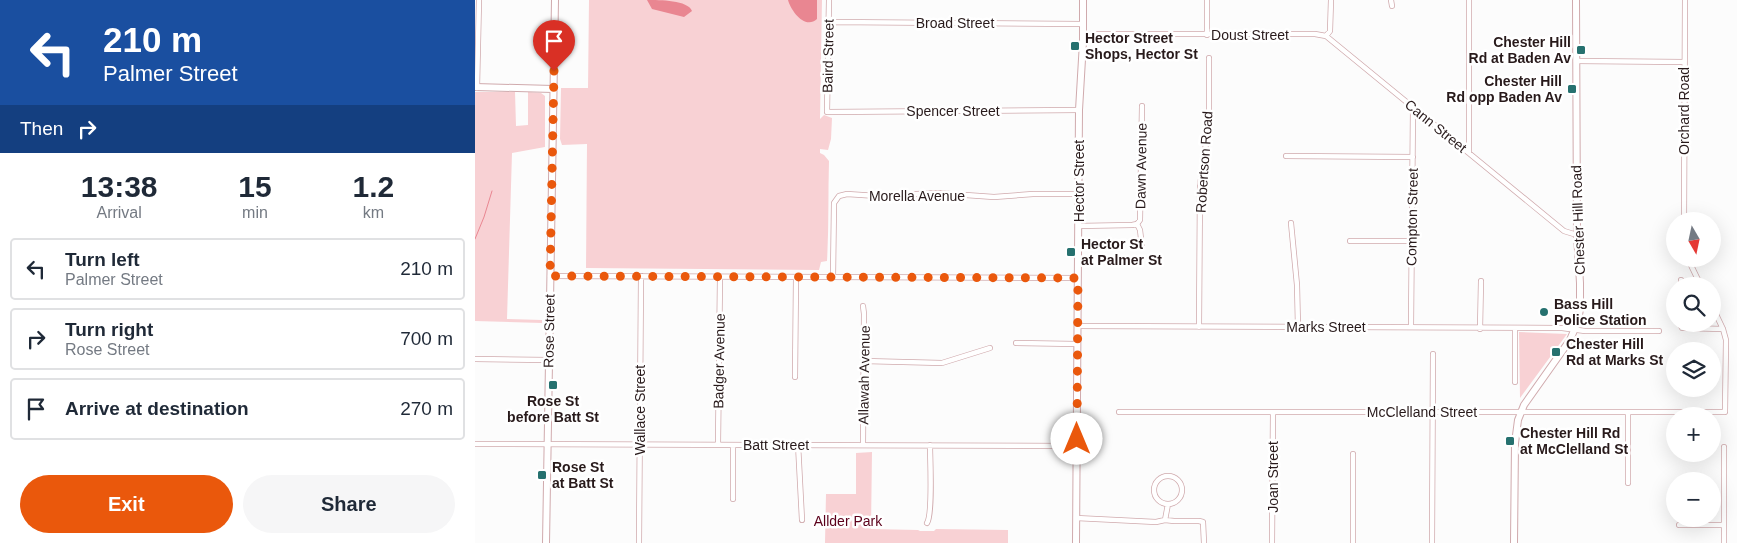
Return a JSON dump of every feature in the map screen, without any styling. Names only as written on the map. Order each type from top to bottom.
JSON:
[{"type":"street","points":[[479,0],[476,88],[553,89]]},
{"type":"street","name":"Rose Street","points":[[546,543],[555,0]]},
{"type":"street","name":"Baird Street","points":[[827,112],[829,0]]},
{"type":"street","name":"Hector Street","points":[[1076,543],[1079,110],[1083,0]]},
{"type":"street","points":[[1207,0],[1207,35]]},
{"type":"street","points":[[1326,36],[1330,31],[1331,0]]},
{"type":"street","points":[[1391,0],[1392,6]]},
{"type":"street","points":[[1469,0],[1469,153]]},
{"type":"street","name":"Chester Hill Road","points":[[1514,543],[1516,427],[1521,412],[1570,340],[1575,330],[1580,309],[1577,234],[1576,0]]},
{"type":"street","name":"Orchard Road","points":[[1684,212],[1685,0]]},
{"type":"street","name":"Broad Street","points":[[829,22],[1082,24]]},
{"type":"street","name":"Doust Street","points":[[1083,34],[1315,34],[1326,36]]},
{"type":"street","name":"Cann Street","points":[[1326,36],[1565,231],[1577,234]]},
{"type":"street","name":"Robertson Road","points":[[1199,327],[1200,186],[1209,122],[1209,58]]},
{"type":"street","points":[[1576,62],[1684,62]]},
{"type":"street","name":"Dawn Avenue","points":[[1078,226],[1132,225],[1137,224],[1141,218],[1141,106]]},
{"type":"street","name":"Compton Street","points":[[1411,327],[1413,107]]},
{"type":"street","name":"Spencer Street","points":[[827,112],[1079,110]]},
{"type":"street","points":[[1286,156],[1413,157]]},
{"type":"street","name":"Morella Avenue","points":[[833,277],[834,203],[837,198],[844,194],[886,196],[937,193],[994,196],[1079,194]]},
{"type":"street","points":[[1291,223],[1297,285],[1298,327]]},
{"type":"street","name":"Dawn Avenue","points":[[1137,224],[1140,230],[1142,247]]},
{"type":"street","points":[[1350,241],[1412,241]]},
{"type":"street","points":[[550,276],[1078,278]]},
{"type":"street","name":"Wallace Street","points":[[639,543],[641,276]]},
{"type":"street","name":"Badger Avenue","points":[[718,444],[720,277]]},
{"type":"street","points":[[795,376],[796,278]]},
{"type":"street","points":[[1480,329],[1481,281]]},
{"type":"street","name":"Allawah Avenue","points":[[863,306],[863,444]]},
{"type":"street","points":[[1721,325],[1723,329]]},
{"type":"street","name":"Marks Street","points":[[1077,326],[1562,328],[1575,330],[1659,331]]},
{"type":"street","points":[[1515,328],[1515,382]]},
{"type":"street","name":"McClelland Street","points":[[1119,412],[1725,412],[1726,345],[1723,329]]},
{"type":"street","points":[[1016,343],[1077,344]]},
{"type":"street","points":[[864,361],[942,363],[989,348]]},
{"type":"street","points":[[1432,543],[1433,354]]},
{"type":"street","points":[[475,359],[549,360]]},
{"type":"street","name":"Joan Street","points":[[1272,543],[1273,412]]},
{"type":"street","points":[[1628,412],[1628,484]]},
{"type":"street","name":"Batt Street","points":[[475,444],[1077,446]]},
{"type":"street","points":[[798,444],[801,520]]},
{"type":"street","points":[[733,445],[733,499]]},
{"type":"street","points":[[927,523],[930,502],[930,445]]},
{"type":"street","points":[[1724,543],[1725,447]]},
{"type":"street","points":[[1353,454],[1353,543]]},
{"type":"street","points":[[1168,476],[1179,482],[1182,490],[1179,499],[1174,503],[1167,504],[1159,501],[1155,496],[1154,490],[1155,484],[1168,476]]},
{"type":"street","points":[[1165,520],[1167,504]]},
{"type":"street","points":[[1076,518],[1156,522],[1165,520],[1201,521],[1204,526],[1204,543]]},
{"type":"green space","points":[[589,0],[822,0],[820,119],[824,115],[832,118],[831,139],[828,150],[820,149],[820,153],[829,161],[827,261],[821,262],[819,270],[586,268],[587,144],[562,145],[560,139],[561,88],[588,88]]},
{"type":"green space","points":[[475,92],[515,92],[516,126],[528,125],[528,92],[541,93],[545,96],[545,147],[512,153],[507,319],[542,320],[542,323],[475,321]]},
{"type":"green space","points":[[1519,332],[1567,334],[1520,398]]},
{"type":"green space","name":"Allder Park","points":[[872,452],[871,529],[920,531],[934,531],[936,529],[1008,530],[1008,543],[825,543],[826,494],[856,494],[856,453]]},
{"type":"shaded area","points":[[647,0],[679,3],[689,7],[692,11],[684,17],[652,9]]},
{"type":"shaded area","points":[[788,0],[817,0],[817,19],[812,22],[803,21],[795,14]]},
{"type":"waterway","points":[[475,239],[492,191]]},
{"type":"place","name":"Hector Street Shops, Hector St","points":[[1075,46]]},
{"type":"place","name":"Chester Hill Rd at Baden Av","points":[[1581,50]]},
{"type":"place","name":"Chester Hill Rd opp Baden Av","points":[[1572,89]]},
{"type":"place","name":"Hector St at Palmer St","points":[[1071,252]]},
{"type":"place","name":"Bass Hill Police Station","points":[[1544,312]]},
{"type":"place","name":"Chester Hill Rd at Marks St","points":[[1556,352]]},
{"type":"place","name":"Rose St before Batt St","points":[[553,385]]},
{"type":"place","name":"Chester Hill Rd at McClelland St","points":[[1510,441]]},
{"type":"place","name":"Rose St at Batt St","points":[[542,475]]},
{"type":"route","points":[[554,71],[550,276],[1078,278],[1077,439]]}]
